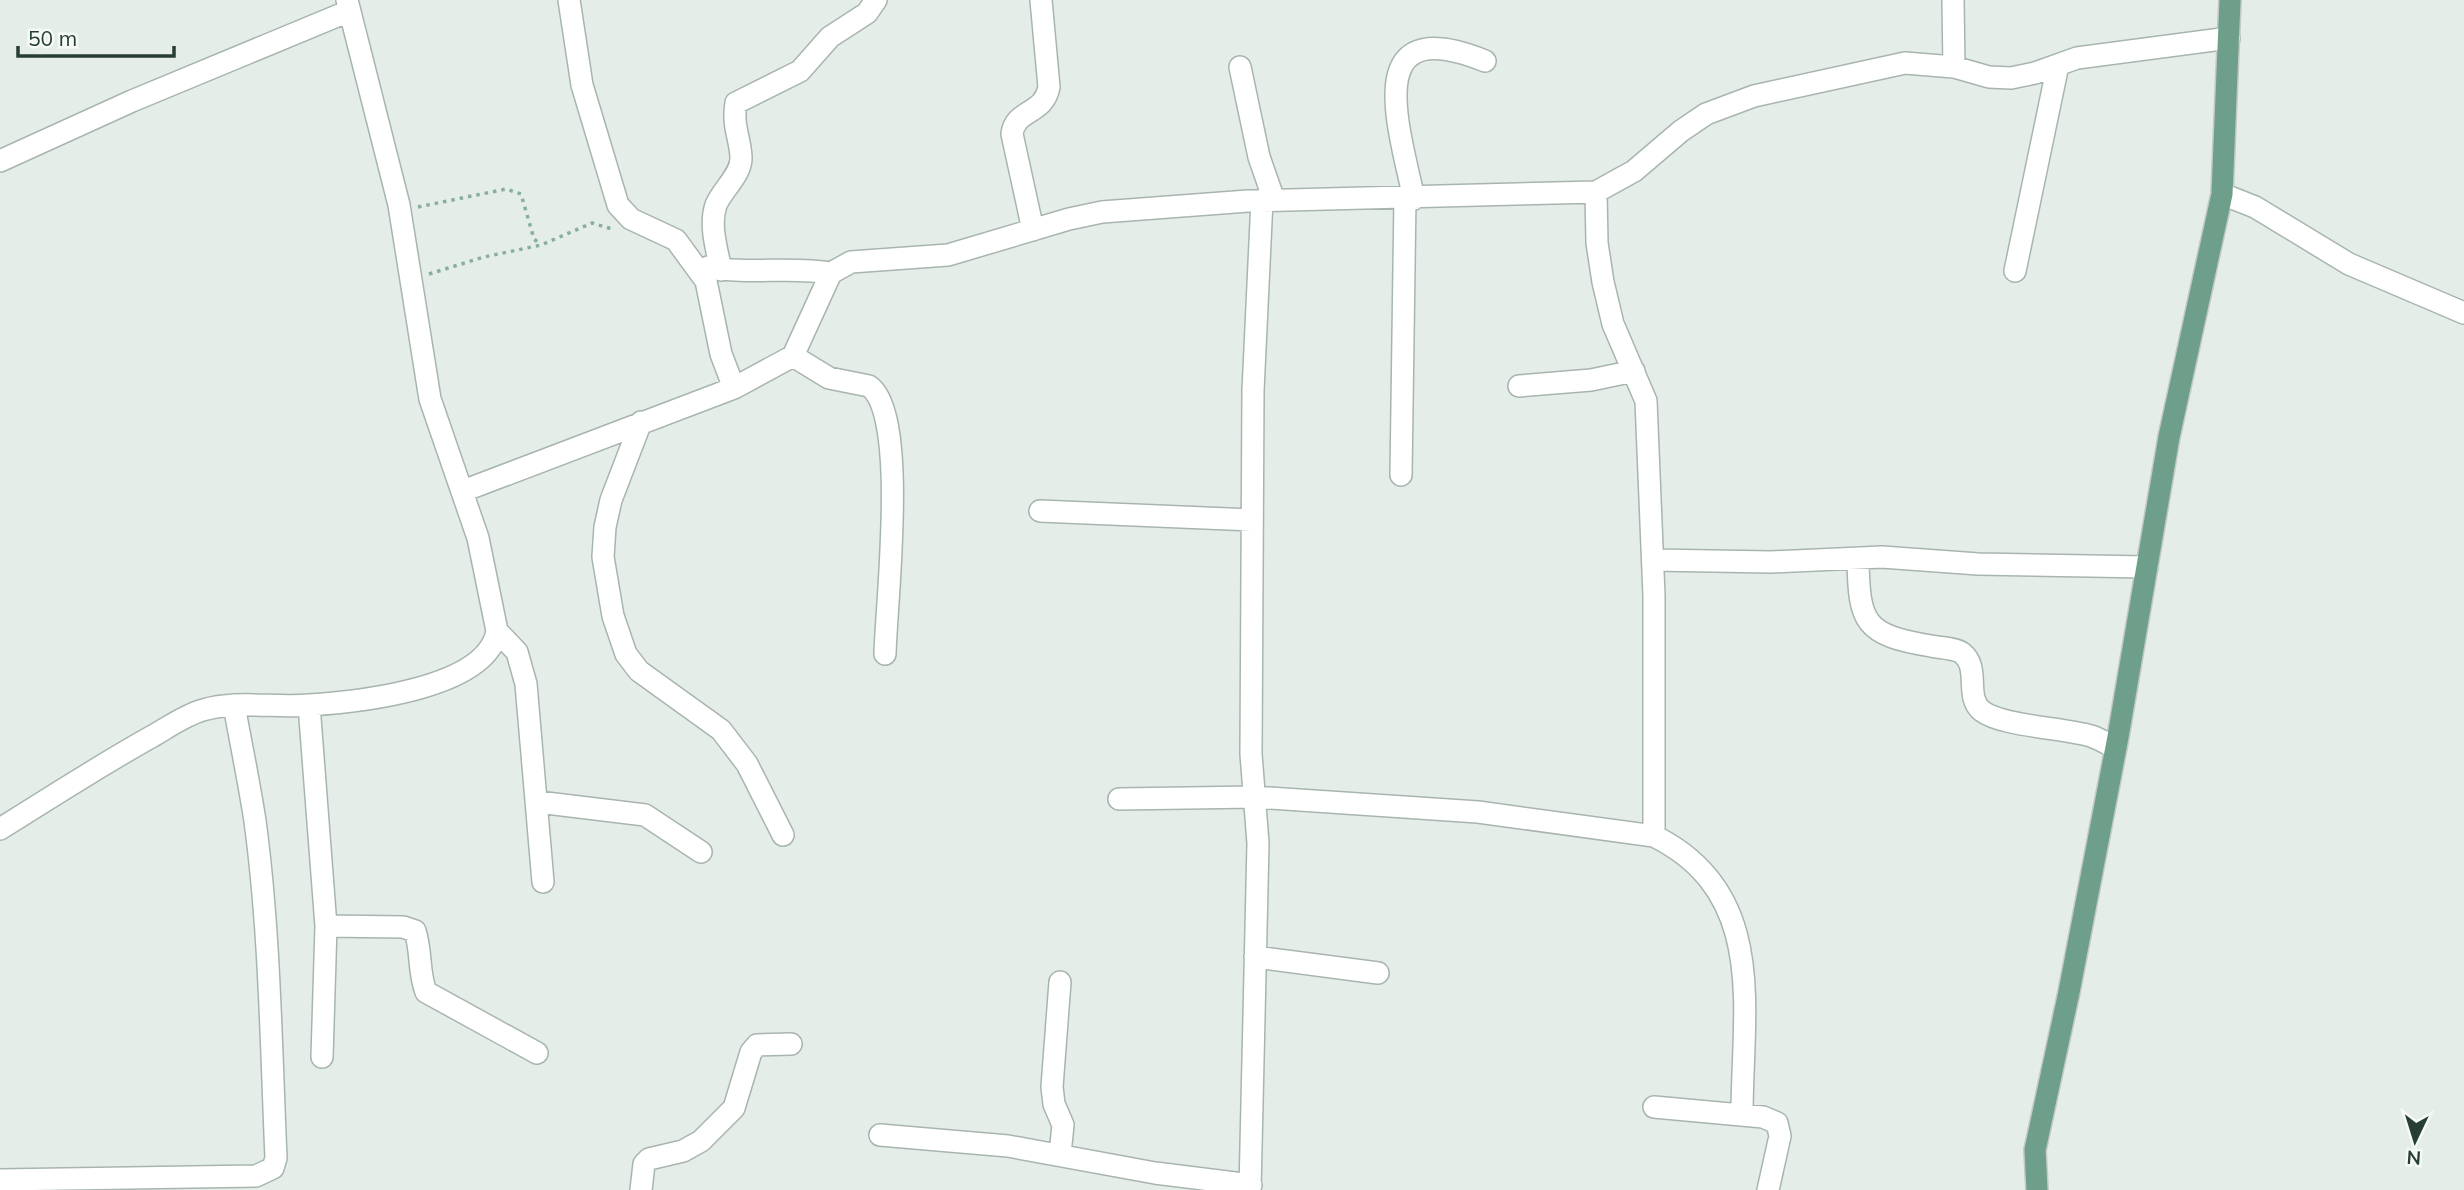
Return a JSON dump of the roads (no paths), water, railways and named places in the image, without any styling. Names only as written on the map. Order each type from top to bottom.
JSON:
[{"type":"main road","points":[[2037,1190],[2035,1150],[2069,992],[2115,748],[2169,437],[2222,194],[2230,0]]},
{"type":"street","points":[[569,0],[582,85],[618,205],[631,219],[676,240],[706,281],[721,354],[734,388]]},
{"type":"street","points":[[721,270],[713,222],[716,206],[739,167],[741,158],[734,131],[736,103],[800,71],[830,37],[867,13],[876,0]]},
{"type":"street","points":[[1033,230],[1012,134],[1017,120],[1042,106],[1047,98],[1049,87],[1041,0]]},
{"type":"street","points":[[1953,0],[1954,67]]},
{"type":"street","points":[[0,161],[348,6],[399,205],[430,399],[478,538],[497,631],[495,642],[485,657],[465,670],[424,687],[309,705],[234,705],[201,710],[0,829]]},
{"type":"street","points":[[695,264],[721,270],[797,269],[831,273],[852,262],[948,255],[1102,212],[1268,200],[1596,192],[1634,171],[1681,131],[1730,103],[1905,63],[1954,67],[1989,78],[2011,78],[2035,74],[2077,58],[2229,38]]},
{"type":"street","points":[[1401,475],[1409,198],[1396,116],[1396,76],[1403,61],[1416,52],[1435,47],[1453,48],[1485,61]]},
{"type":"street","points":[[2015,271],[2058,65]]},
{"type":"street","points":[[880,1135],[1008,1146],[1250,1187],[1258,843],[1251,754],[1253,378],[1268,200],[1240,67]]},
{"type":"street","points":[[1596,192],[1597,243],[1613,324],[1646,401],[1653,560],[1654,836]]},
{"type":"street","points":[[2222,194],[2255,207],[2349,264],[2464,313]]},
{"type":"street","points":[[463,491],[734,388],[793,356],[831,273]]},
{"type":"street","points":[[793,356],[829,378],[869,386],[882,404],[888,429],[893,513],[885,654]]},
{"type":"street","points":[[1519,386],[1591,380],[1634,370]]},
{"type":"street","points":[[641,422],[611,499],[603,556],[613,616],[626,654],[639,671],[721,730],[747,764],[783,835]]},
{"type":"street","points":[[1040,511],[1252,520]]},
{"type":"street","points":[[1653,560],[1771,562],[1882,557],[1978,564],[2147,567]]},
{"type":"street","points":[[1858,559],[1859,602],[1863,616],[1871,626],[1915,644],[1960,651],[1969,660],[1974,701],[1982,711],[1998,718],[2093,736],[2115,748]]},
{"type":"street","points":[[497,631],[517,653],[526,684],[538,802],[542,882]]},
{"type":"street","points":[[0,1180],[256,1176],[273,1168],[275,1158],[271,1022],[262,898],[255,822],[234,705]]},
{"type":"street","points":[[309,705],[326,926],[322,1057]]},
{"type":"street","points":[[1119,799],[1255,797],[1478,812],[1654,836],[1675,846],[1717,888],[1744,955],[1742,1115]]},
{"type":"street","points":[[538,802],[645,814],[701,852]]},
{"type":"street","points":[[326,926],[403,927],[415,931],[419,945],[419,976],[426,992],[537,1053]]},
{"type":"street","points":[[1255,957],[1378,973]]},
{"type":"street","points":[[1059,982],[1052,1087],[1063,1125],[1060,1154]]},
{"type":"street","points":[[640,1190],[644,1164],[649,1159],[683,1151],[701,1141],[734,1108],[751,1052],[757,1045],[791,1044]]},
{"type":"street","points":[[1654,1107],[1763,1117],[1777,1123],[1780,1136],[1768,1190]]}]
